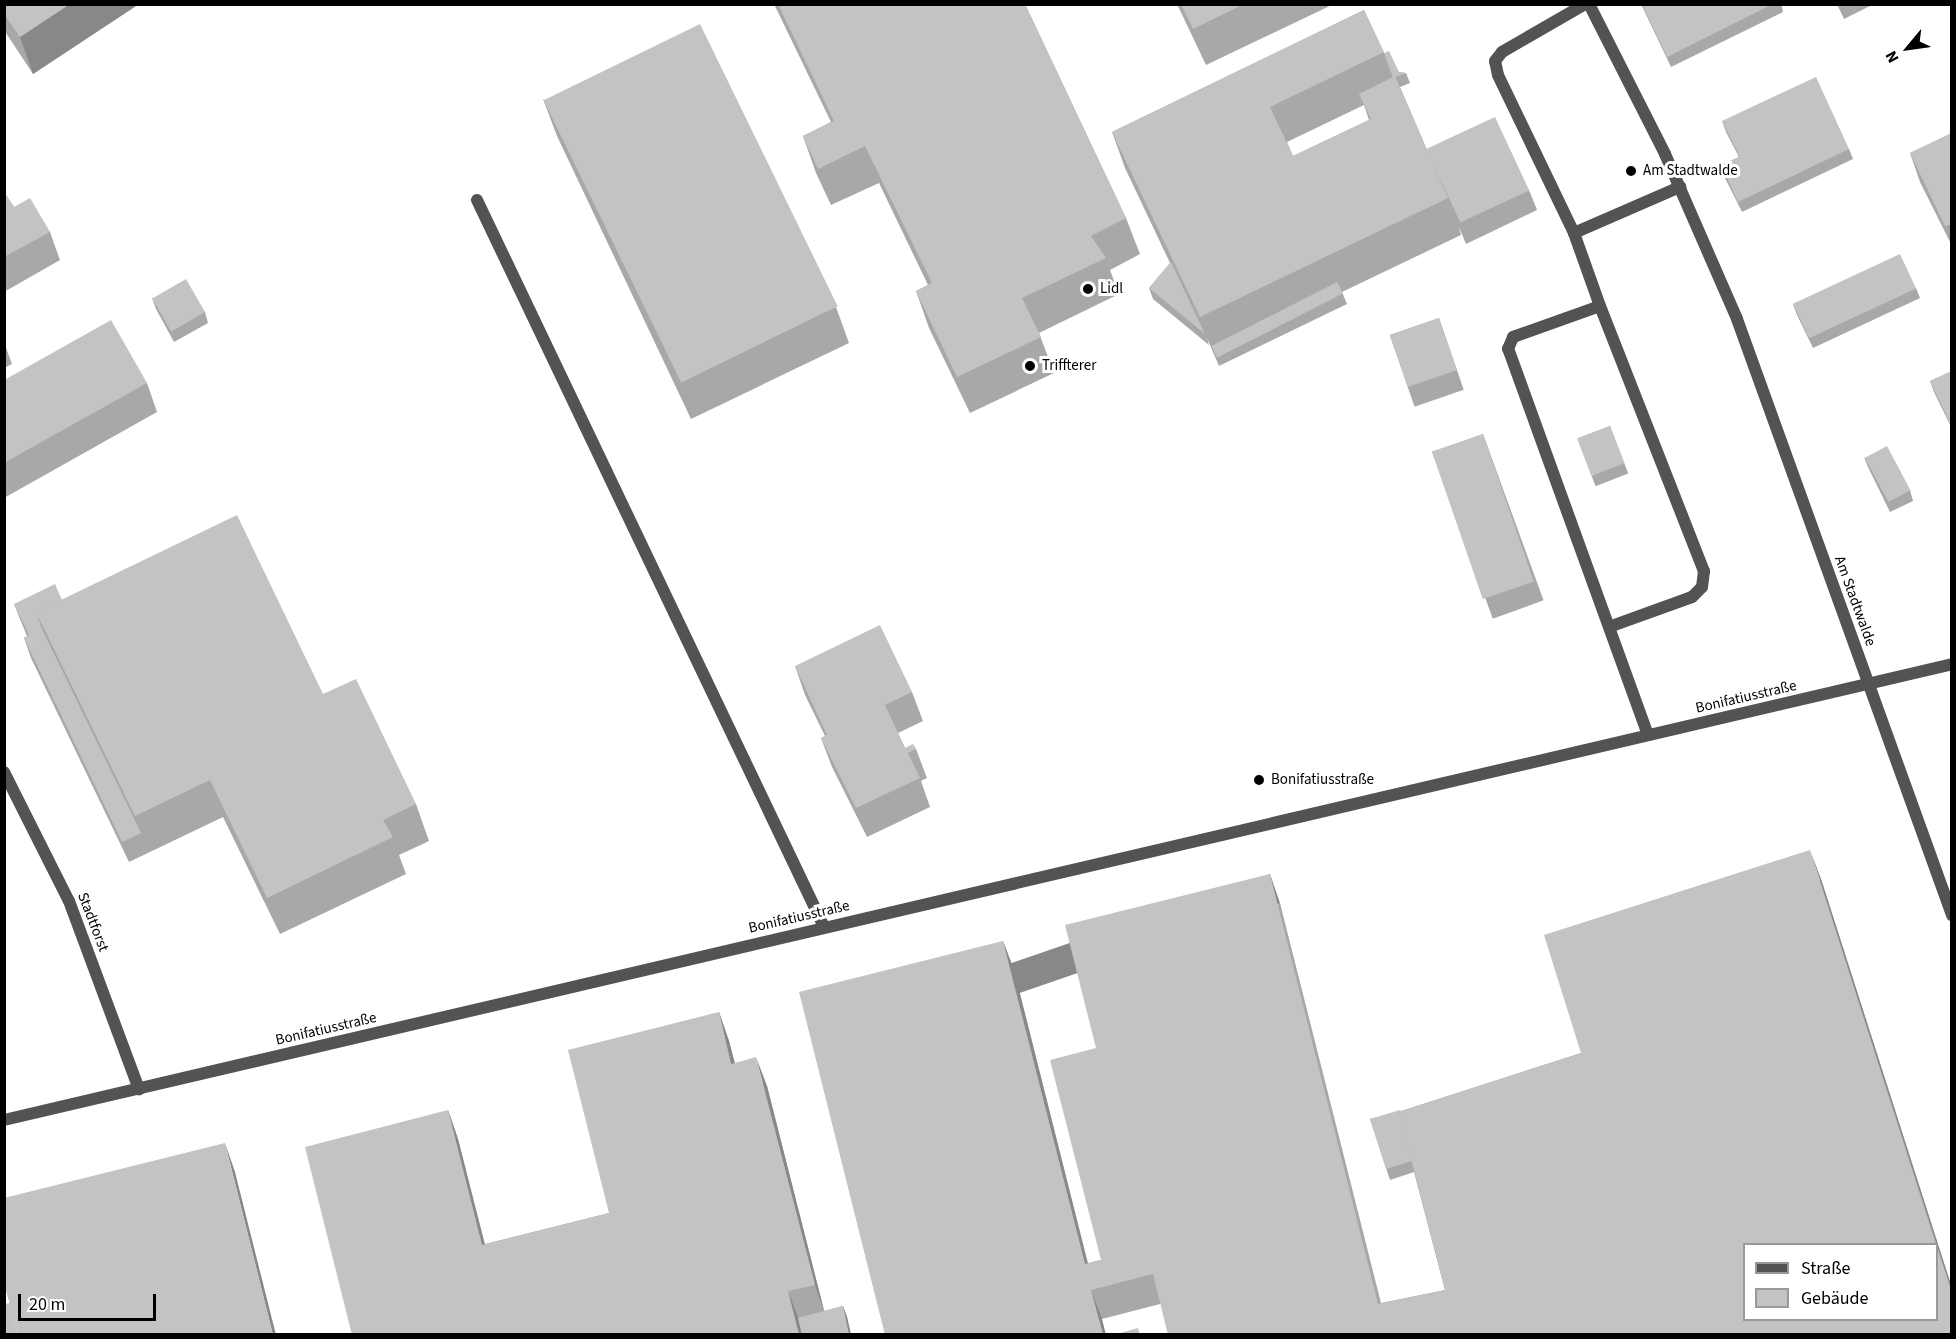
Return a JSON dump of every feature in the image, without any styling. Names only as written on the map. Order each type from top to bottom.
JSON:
[{"type":"street","name":"Am Stadtwalde","points":[[1587,4],[1680,187],[1737,319],[1952,915]]},
{"type":"street","points":[[1587,4],[1502,52],[1495,61],[1498,75],[1574,234],[1704,571],[1702,587],[1692,597],[1608,627]]},
{"type":"street","points":[[1574,234],[1680,187]]},
{"type":"street","points":[[477,200],[824,927]]},
{"type":"street","points":[[1600,306],[1513,337],[1508,349],[1648,735]]},
{"type":"street","name":"Bonifatiusstraße","points":[[4,1120],[1952,664]]},
{"type":"street","name":"Stadtforst","points":[[4,772],[69,901],[139,1089]]},
{"type":"building","points":[[4,4],[70,4],[20,37],[4,14]]},
{"type":"building","points":[[778,4],[1025,4],[1126,218],[1091,236],[1106,258],[1022,298],[1041,337],[957,377],[916,291],[932,283],[865,146],[818,169],[803,136],[834,121]]},
{"type":"building","points":[[1181,4],[1244,4],[1193,29]]},
{"type":"building","points":[[1642,4],[1773,4],[1667,57]]},
{"type":"building","points":[[1364,10],[1384,52],[1270,107],[1293,156],[1371,119],[1359,94],[1395,76],[1448,198],[1200,317],[1112,132]]},
{"type":"building","points":[[700,24],[838,306],[681,382],[544,100]]},
{"type":"building","points":[[1389,51],[1399,72],[1406,73],[1393,78],[1384,53]]},
{"type":"building","points":[[1816,77],[1849,149],[1738,202],[1721,165],[1740,157],[1722,121]]},
{"type":"building","points":[[1495,117],[1529,190],[1460,223],[1426,149]]},
{"type":"building","points":[[1952,133],[1952,224],[1945,226],[1910,153]]},
{"type":"building","points":[[4,192],[14,207],[30,198],[50,232],[4,257]]},
{"type":"building","points":[[1900,254],[1916,288],[1809,338],[1793,304]]},
{"type":"building","points":[[1171,262],[1205,334],[1149,288]]},
{"type":"building","points":[[186,279],[205,312],[171,331],[152,298]]},
{"type":"building","points":[[1337,282],[1343,294],[1217,358],[1211,346]]},
{"type":"building","points":[[1439,318],[1457,370],[1408,387],[1390,335]]},
{"type":"building","points":[[111,320],[147,383],[4,463],[4,376],[6,379]]},
{"type":"building","points":[[1952,371],[1952,427],[1930,381]]},
{"type":"building","points":[[1610,426],[1624,463],[1592,476],[1577,439]]},
{"type":"building","points":[[1483,434],[1534,582],[1483,599],[1432,452]]},
{"type":"building","points":[[1887,446],[1910,490],[1888,502],[1865,458]]},
{"type":"building","points":[[237,515],[323,694],[356,679],[416,804],[383,820],[393,837],[267,898],[210,780],[135,816],[36,612]]},
{"type":"building","points":[[55,584],[62,600],[36,612],[42,629],[141,833],[122,842],[24,638],[29,635],[14,604]]},
{"type":"building","points":[[880,625],[912,692],[885,705],[905,748],[913,744],[916,749],[908,753],[920,778],[856,808],[821,738],[827,735],[795,666]]},
{"type":"building","points":[[1810,850],[1935,1243],[1743,1243],[1743,1321],[1938,1321],[1938,1251],[1952,1292],[1952,1335],[1168,1335],[1153,1274],[1091,1290],[1103,1335],[885,1335],[799,992],[1003,941],[1085,1264],[1101,1260],[1050,1060],[1096,1048],[1065,925],[1270,874],[1378,1304],[1445,1290],[1399,1112],[1581,1053],[1544,935]]},
{"type":"building","points":[[719,1012],[731,1064],[756,1057],[815,1285],[788,1291],[799,1335],[352,1335],[305,1147],[448,1110],[482,1245],[609,1213],[568,1050]]},
{"type":"building","points":[[1400,1110],[1412,1161],[1386,1169],[1370,1119]]},
{"type":"building","points":[[225,1143],[273,1335],[18,1335],[4,1283],[4,1198]]},
{"type":"building","points":[[10,1303],[18,1335],[4,1335],[4,1304]]},
{"type":"building","points":[[843,1306],[849,1335],[802,1335],[798,1318]]},
{"type":"building","points":[[1138,1328],[1140,1335],[1113,1335]]},
{"type":"place","name":"Am Stadtwalde","points":[[1631,171]]},
{"type":"place","name":"Lidl","points":[[1088,289]]},
{"type":"place","name":"Triffterer","points":[[1030,366]]},
{"type":"place","name":"Bonifatiusstraße","points":[[1259,780]]}]
